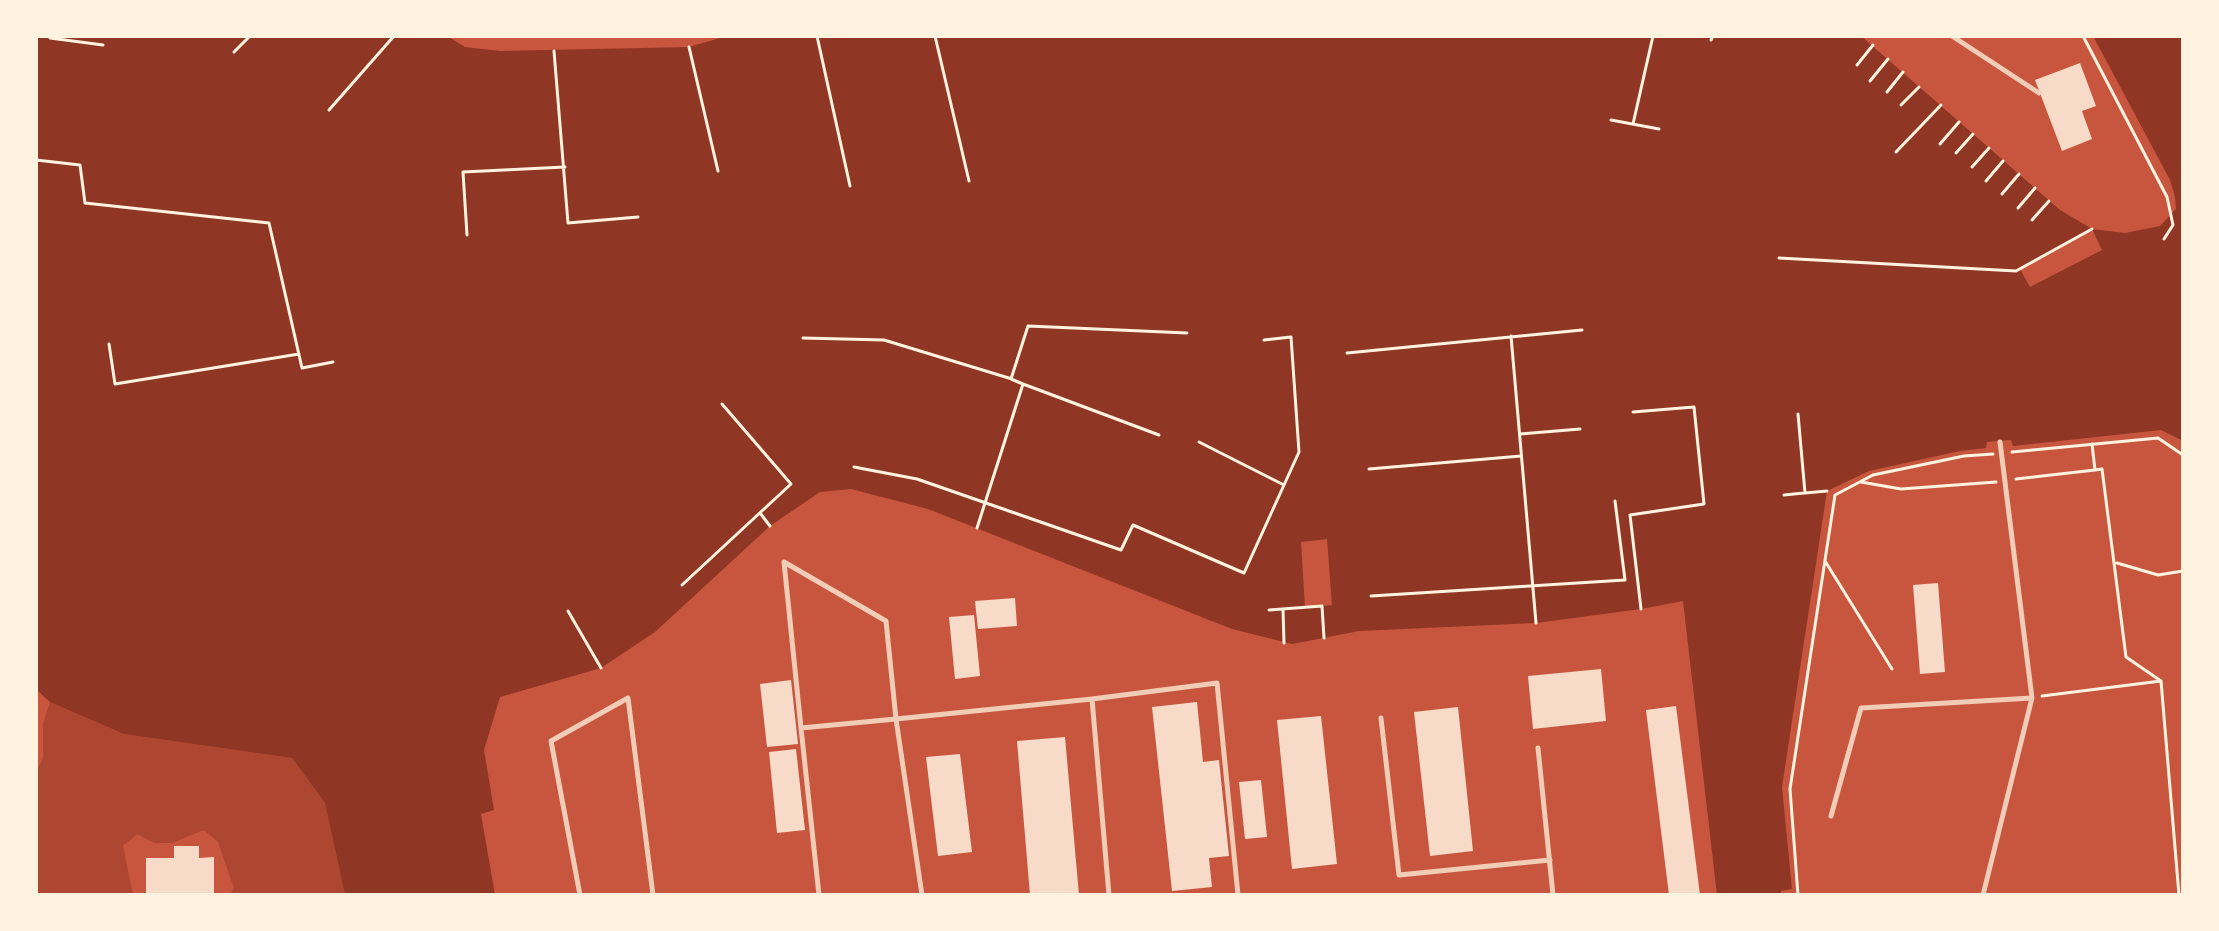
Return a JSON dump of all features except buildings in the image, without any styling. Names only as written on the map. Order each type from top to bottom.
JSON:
[{"type":"lane","points":[[1952,36],[2039,93]]},
{"type":"lane","points":[[1983,895],[2032,698],[2000,442]]},
{"type":"lane","points":[[819,895],[784,562],[886,621],[896,719],[922,895]]},
{"type":"lane","points":[[801,728],[1092,699],[1217,683],[1238,895]]},
{"type":"lane","points":[[580,895],[551,741],[628,698],[653,895]]},
{"type":"lane","points":[[1831,816],[1861,708],[2032,698]]},
{"type":"lane","points":[[1092,699],[1109,895]]},
{"type":"lane","points":[[1381,718],[1399,875],[1550,860]]},
{"type":"lane","points":[[1538,748],[1553,895]]},
{"type":"path","points":[[50,36],[103,45]]},
{"type":"path","points":[[234,52],[250,36]]},
{"type":"path","points":[[329,110],[394,36]]},
{"type":"path","points":[[817,36],[850,186]]},
{"type":"path","points":[[935,36],[969,181]]},
{"type":"path","points":[[1633,124],[1653,36]]},
{"type":"path","points":[[2083,36],[2167,197],[2173,225],[2164,239]]},
{"type":"path","points":[[1857,65],[1873,45]]},
{"type":"path","points":[[689,47],[718,171]]},
{"type":"path","points":[[554,51],[568,223],[638,217]]},
{"type":"path","points":[[1870,81],[1888,59]]},
{"type":"path","points":[[1887,92],[1903,72]]},
{"type":"path","points":[[1901,105],[1919,87]]},
{"type":"path","points":[[1896,152],[1941,105]]},
{"type":"path","points":[[1611,120],[1659,129]]},
{"type":"path","points":[[1940,144],[1959,122]]},
{"type":"path","points":[[1956,153],[1973,134]]},
{"type":"path","points":[[1972,167],[1989,148]]},
{"type":"path","points":[[36,160],[80,165],[85,203],[269,223],[302,368],[333,362]]},
{"type":"path","points":[[1986,181],[2003,161]]},
{"type":"path","points":[[467,235],[463,172],[565,167]]},
{"type":"path","points":[[2002,194],[2019,174]]},
{"type":"path","points":[[2018,208],[2035,188]]},
{"type":"path","points":[[2032,220],[2049,201]]},
{"type":"path","points":[[1779,258],[2016,271],[2092,229]]},
{"type":"path","points":[[1011,379],[1028,326],[1187,333]]},
{"type":"path","points":[[1347,353],[1582,330]]},
{"type":"path","points":[[1511,336],[1536,623]]},
{"type":"path","points":[[854,467],[917,479],[1121,550],[1133,525],[1244,573],[1299,452],[1291,337],[1264,340]]},
{"type":"path","points":[[803,338],[884,340],[1011,379],[1159,435]]},
{"type":"path","points":[[109,344],[115,384],[299,354]]},
{"type":"path","points":[[977,528],[1023,384]]},
{"type":"path","points":[[682,585],[791,484],[722,404]]},
{"type":"path","points":[[1633,412],[1694,407],[1704,504],[1630,515],[1641,609]]},
{"type":"path","points":[[1798,414],[1805,493]]},
{"type":"path","points":[[1520,434],[1580,429]]},
{"type":"path","points":[[1798,895],[1790,789],[1835,495],[1873,475],[1949,459],[2001,453],[2158,438],[2183,455]]},
{"type":"path","points":[[1199,442],[1284,485]]},
{"type":"path","points":[[2092,444],[2095,470]]},
{"type":"path","points":[[1369,469],[1522,456]]},
{"type":"path","points":[[1861,482],[1901,489],[2102,469],[2126,657],[2161,681]]},
{"type":"path","points":[[1784,495],[1827,491]]},
{"type":"path","points":[[1371,596],[1625,580],[1615,501]]},
{"type":"path","points":[[760,513],[770,526]]},
{"type":"path","points":[[1825,561],[1892,669]]},
{"type":"path","points":[[2116,563],[2158,575],[2183,571]]},
{"type":"path","points":[[1269,610],[1322,606],[1324,638]]},
{"type":"path","points":[[1283,609],[1284,643]]},
{"type":"path","points":[[568,611],[601,668]]},
{"type":"path","points":[[2032,698],[2161,681]]},
{"type":"path","points":[[2161,681],[2179,895]]},
{"type":"shaded area","points":[[36,36],[447,36],[465,47],[500,51],[689,47],[727,36],[1861,36],[2060,210],[2092,229],[2125,233],[2160,226],[2176,209],[2175,197],[2170,180],[2093,36],[2183,36],[2183,441],[2161,430],[2013,446],[2011,440],[1987,442],[1986,448],[1869,471],[1827,491],[1782,787],[1792,889],[1781,891],[1781,895],[1717,895],[1683,601],[1536,623],[1359,631],[1292,644],[1232,629],[928,509],[851,489],[820,492],[770,526],[655,632],[601,668],[500,697],[484,750],[494,810],[481,814],[495,895],[345,895],[325,803],[292,758],[124,734],[50,702],[36,689]]},
{"type":"shaded area","points":[[50,702],[124,734],[292,758],[325,803],[345,895],[230,895],[234,888],[218,842],[204,830],[172,843],[154,843],[137,834],[123,846],[133,895],[36,895],[36,773],[43,758],[43,723]]},
{"type":"pier","points":[[2092,229],[2102,250],[2030,287],[2020,269]]},
{"type":"pier","points":[[1327,539],[1332,605],[1305,608],[1301,542]]}]
